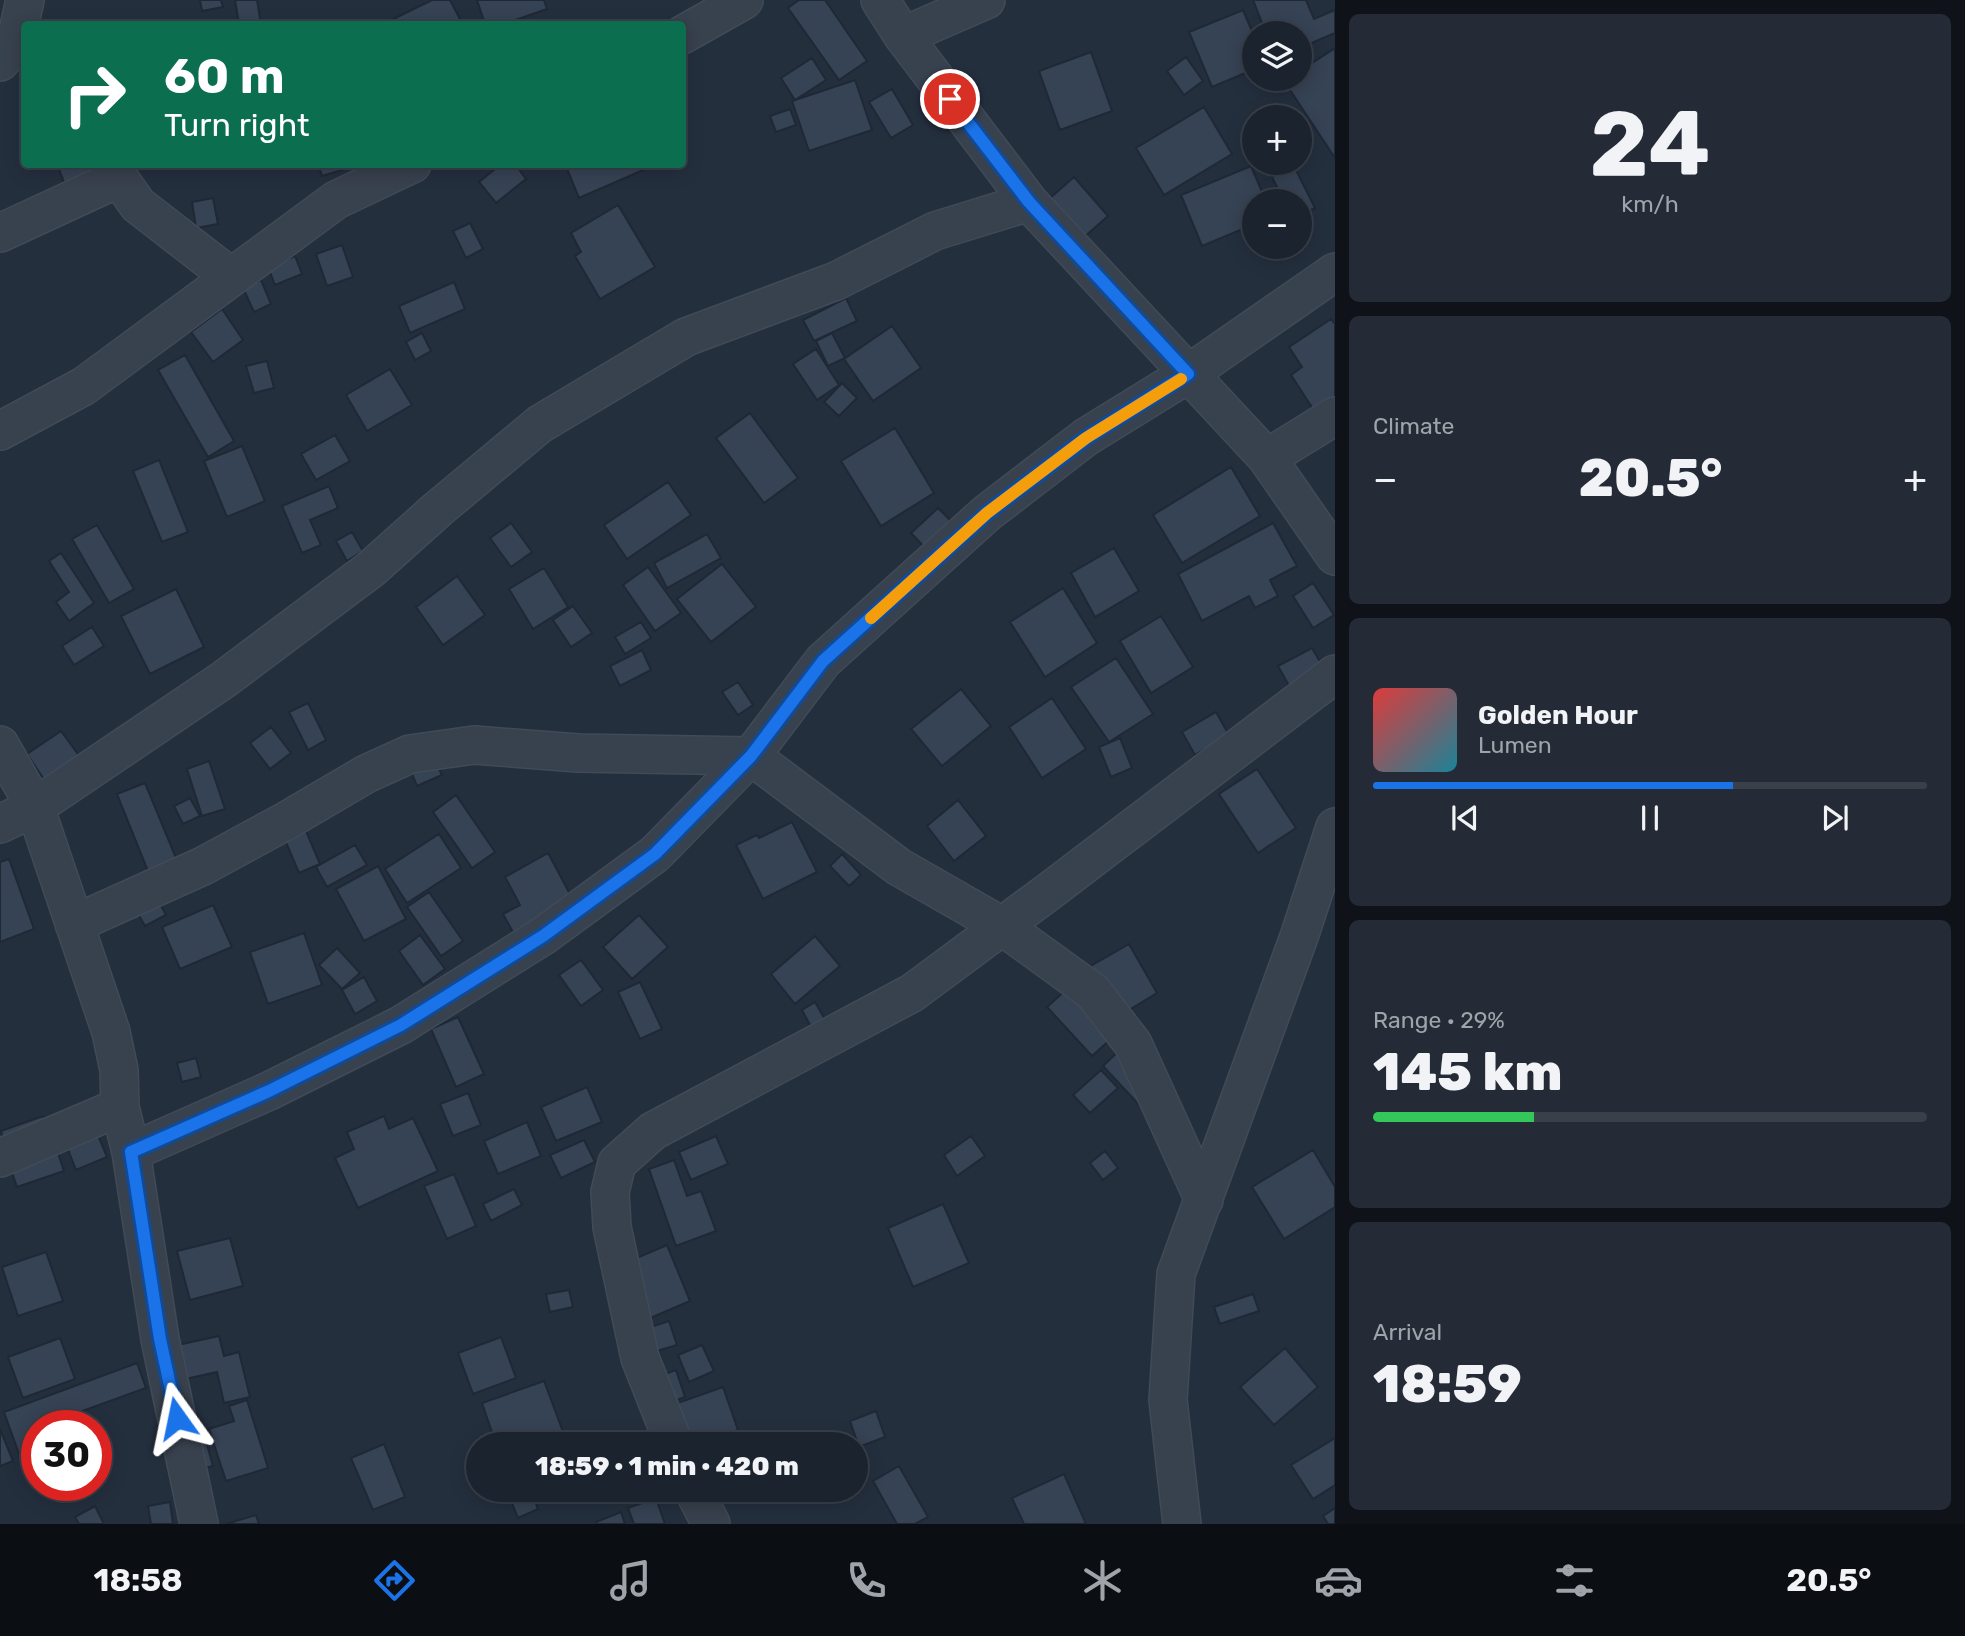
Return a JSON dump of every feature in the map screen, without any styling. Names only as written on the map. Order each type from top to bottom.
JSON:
[{"type":"street","points":[[26,0],[36,21]]},
{"type":"street","points":[[0,62],[15,45],[26,0]]},
{"type":"street","points":[[686,33],[744,0]]},
{"type":"street","points":[[880,0],[903,36],[1029,202],[1267,458],[1335,556]]},
{"type":"street","points":[[903,36],[986,0]]},
{"type":"street","points":[[0,430],[84,386],[336,200],[404,168]]},
{"type":"street","points":[[0,233],[114,171],[138,205],[231,277]]},
{"type":"street","points":[[0,824],[35,807],[223,680],[371,569],[540,424],[686,337],[836,281],[935,231],[1029,202]]},
{"type":"street","points":[[131,1152],[269,1091],[401,1025],[543,936],[655,854],[751,756],[823,661],[987,513],[1086,438],[1188,374],[1335,272]]},
{"type":"street","points":[[1267,458],[1335,416]]},
{"type":"street","points":[[669,1432],[640,1358],[612,1227],[610,1192],[617,1163],[653,1131],[912,993],[1335,674]]},
{"type":"street","points":[[0,745],[35,807],[111,1032],[119,1070],[120,1107],[131,1152],[160,1339],[199,1524]]},
{"type":"street","points":[[74,923],[203,866],[366,774],[410,754],[474,745],[591,753],[751,756],[899,867],[1002,926],[1093,992],[1133,1044],[1204,1200]]},
{"type":"street","points":[[1182,1524],[1168,1400],[1176,1275],[1300,934],[1335,827]]},
{"type":"street","points":[[0,1158],[120,1107]]},
{"type":"street","points":[[700,1502],[711,1524]]},
{"type":"building","points":[[200,0],[221,0],[223,7],[202,11]]},
{"type":"building","points":[[235,0],[257,0],[260,21],[238,21]]},
{"type":"building","points":[[432,0],[450,0],[461,21],[389,21]]},
{"type":"building","points":[[477,0],[544,0],[547,9],[513,21],[484,21]]},
{"type":"building","points":[[799,0],[825,0],[867,61],[839,80],[788,8]]},
{"type":"building","points":[[1253,0],[1306,0],[1314,19],[1335,10],[1335,33],[1312,43],[1312,21],[1261,21]]},
{"type":"building","points":[[1243,10],[1248,21],[1242,21],[1242,74],[1212,87],[1189,32]]},
{"type":"building","points":[[1335,48],[1335,158],[1312,123],[1312,105],[1300,105],[1291,91],[1312,91],[1312,63]]},
{"type":"building","points":[[1091,52],[1112,111],[1060,130],[1039,71]]},
{"type":"building","points":[[1186,57],[1203,81],[1184,95],[1167,71]]},
{"type":"building","points":[[812,58],[826,80],[795,100],[781,78]]},
{"type":"building","points":[[855,80],[872,130],[809,151],[792,101]]},
{"type":"building","points":[[892,89],[913,125],[891,138],[869,102]]},
{"type":"building","points":[[1204,107],[1232,154],[1164,195],[1136,148]]},
{"type":"building","points":[[790,109],[796,125],[776,132],[770,116]]},
{"type":"building","points":[[59,168],[88,168],[92,180],[67,190]]},
{"type":"building","points":[[319,168],[348,168],[322,176]]},
{"type":"building","points":[[496,168],[518,168],[526,179],[496,203],[479,182]]},
{"type":"building","points":[[567,168],[648,168],[579,198]]},
{"type":"building","points":[[1242,170],[1242,175],[1255,175],[1261,189],[1242,189],[1242,229],[1202,246],[1181,195]]},
{"type":"building","points":[[1298,175],[1306,189],[1278,189],[1272,177]]},
{"type":"building","points":[[1074,177],[1108,216],[1083,238],[1049,199]]},
{"type":"building","points":[[213,198],[218,224],[196,228],[192,202]]},
{"type":"building","points":[[618,205],[655,267],[600,299],[575,256],[581,252],[571,233]]},
{"type":"building","points":[[470,223],[483,249],[466,258],[453,231]]},
{"type":"building","points":[[342,245],[353,277],[327,286],[316,254]]},
{"type":"building","points":[[295,256],[302,274],[275,285],[268,267]]},
{"type":"building","points":[[261,280],[271,304],[254,312],[243,288]]},
{"type":"building","points":[[454,282],[465,309],[410,333],[399,306]]},
{"type":"building","points":[[846,298],[857,321],[814,341],[803,320]]},
{"type":"building","points":[[222,309],[243,340],[213,362],[191,332]]},
{"type":"building","points":[[1331,319],[1335,324],[1335,398],[1315,412],[1291,375],[1302,367],[1289,347]]},
{"type":"building","points":[[892,326],[921,368],[873,401],[844,359]]},
{"type":"building","points":[[422,333],[431,351],[415,360],[406,342]]},
{"type":"building","points":[[832,333],[845,358],[828,366],[816,341]]},
{"type":"building","points":[[816,349],[839,385],[817,400],[793,364]]},
{"type":"building","points":[[185,355],[234,441],[208,457],[158,370]]},
{"type":"building","points":[[267,361],[274,388],[254,393],[246,366]]},
{"type":"building","points":[[390,369],[412,405],[367,431],[346,395]]},
{"type":"building","points":[[842,383],[857,398],[839,416],[824,402]]},
{"type":"building","points":[[750,413],[798,478],[764,503],[716,438]]},
{"type":"building","points":[[895,428],[934,493],[881,526],[841,461]]},
{"type":"building","points":[[335,435],[350,461],[316,480],[301,454]]},
{"type":"building","points":[[242,446],[265,501],[227,517],[204,461]]},
{"type":"building","points":[[159,460],[188,532],[162,542],[133,471]]},
{"type":"building","points":[[1231,467],[1260,516],[1182,563],[1153,515]]},
{"type":"building","points":[[668,482],[691,515],[627,559],[604,525]]},
{"type":"building","points":[[329,486],[338,508],[310,520],[321,545],[302,553],[282,506]]},
{"type":"building","points":[[938,508],[954,524],[927,550],[911,533]]},
{"type":"building","points":[[511,523],[532,552],[511,567],[490,538]]},
{"type":"building","points":[[1273,523],[1297,566],[1270,580],[1278,596],[1255,608],[1249,596],[1202,621],[1178,574]]},
{"type":"building","points":[[97,525],[134,589],[109,603],[72,539]]},
{"type":"building","points":[[352,532],[363,551],[347,561],[336,541]]},
{"type":"building","points":[[707,534],[721,558],[667,588],[654,563]]},
{"type":"building","points":[[1114,548],[1139,591],[1095,617],[1071,573]]},
{"type":"building","points":[[61,553],[94,603],[69,621],[56,602],[69,592],[49,561]]},
{"type":"building","points":[[722,564],[756,607],[711,642],[677,599]]},
{"type":"building","points":[[648,567],[681,613],[655,631],[623,585]]},
{"type":"building","points":[[544,568],[568,607],[533,629],[509,589]]},
{"type":"building","points":[[457,576],[485,615],[443,645],[416,607]]},
{"type":"building","points":[[1313,583],[1334,615],[1313,628],[1293,596]]},
{"type":"building","points":[[1063,588],[1097,643],[1045,677],[1010,622]]},
{"type":"building","points":[[176,589],[204,647],[150,674],[121,616]]},
{"type":"building","points":[[573,606],[592,633],[571,647],[553,620]]},
{"type":"building","points":[[1161,616],[1193,667],[1151,693],[1120,641]]},
{"type":"building","points":[[641,622],[651,638],[625,654],[615,637]]},
{"type":"building","points":[[92,627],[104,646],[74,665],[62,646]]},
{"type":"building","points":[[1312,648],[1326,672],[1292,691],[1278,666]]},
{"type":"building","points":[[642,650],[651,670],[620,686],[610,666]]},
{"type":"building","points":[[1116,658],[1153,714],[1109,742],[1071,687]]},
{"type":"building","points":[[738,682],[753,705],[738,715],[722,692]]},
{"type":"building","points":[[961,689],[991,726],[942,766],[911,729]]},
{"type":"building","points":[[1052,698],[1086,749],[1042,778],[1009,727]]},
{"type":"building","points":[[308,703],[326,740],[308,750],[289,712]]},
{"type":"building","points":[[1216,712],[1229,735],[1195,755],[1182,732]]},
{"type":"building","points":[[271,727],[291,753],[270,769],[250,743]]},
{"type":"building","points":[[61,731],[80,757],[45,781],[27,754]]},
{"type":"building","points":[[1120,738],[1132,768],[1111,777],[1099,747]]},
{"type":"building","points":[[430,750],[442,775],[417,786],[406,760]]},
{"type":"building","points":[[209,761],[225,809],[202,816],[187,769]]},
{"type":"building","points":[[1257,769],[1296,828],[1258,853],[1219,794]]},
{"type":"building","points":[[145,783],[181,870],[152,881],[117,794]]},
{"type":"building","points":[[456,795],[495,852],[472,868],[433,812]]},
{"type":"building","points":[[190,798],[200,816],[183,824],[174,806]]},
{"type":"building","points":[[958,800],[986,836],[954,861],[927,826]]},
{"type":"building","points":[[792,822],[817,872],[763,899],[736,845],[757,835],[759,838]]},
{"type":"building","points":[[306,831],[320,864],[299,873],[285,840]]},
{"type":"building","points":[[439,834],[461,868],[407,903],[385,869]]},
{"type":"building","points":[[355,845],[367,865],[327,887],[316,867]]},
{"type":"building","points":[[548,853],[577,907],[514,934],[503,914],[520,905],[505,877]]},
{"type":"building","points":[[842,854],[861,875],[849,886],[830,866]]},
{"type":"building","points":[[9,859],[34,929],[0,942],[0,862]]},
{"type":"building","points":[[378,866],[406,919],[364,941],[336,889]]},
{"type":"building","points":[[429,892],[463,941],[441,956],[407,907]]},
{"type":"building","points":[[157,898],[166,915],[145,926],[136,910]]},
{"type":"building","points":[[213,905],[232,947],[180,969],[162,927]]},
{"type":"building","points":[[639,915],[668,947],[632,979],[603,947]]},
{"type":"building","points":[[304,933],[322,985],[268,1004],[250,952]]},
{"type":"building","points":[[420,935],[445,969],[423,985],[399,951]]},
{"type":"building","points":[[815,936],[840,966],[795,1004],[771,974]]},
{"type":"building","points":[[1129,944],[1157,993],[1111,1021],[1082,971]]},
{"type":"building","points":[[337,948],[360,973],[342,989],[319,965]]},
{"type":"building","points":[[581,960],[603,990],[581,1006],[559,975]]},
{"type":"building","points":[[364,977],[377,1001],[355,1014],[342,990]]},
{"type":"building","points":[[640,982],[662,1029],[640,1039],[618,992]]},
{"type":"building","points":[[1068,988],[1112,1038],[1092,1056],[1047,1007]]},
{"type":"building","points":[[815,1002],[831,1030],[817,1038],[802,1010]]},
{"type":"building","points":[[458,1017],[484,1074],[456,1087],[431,1029]]},
{"type":"building","points":[[1125,1045],[1154,1121],[1103,1066]]},
{"type":"building","points":[[196,1058],[201,1077],[182,1082],[177,1063]]},
{"type":"building","points":[[1101,1070],[1118,1088],[1090,1113],[1073,1095]]},
{"type":"building","points":[[587,1087],[602,1122],[556,1141],[541,1107]]},
{"type":"building","points":[[468,1093],[481,1125],[453,1136],[440,1104]]},
{"type":"building","points":[[43,1116],[48,1132],[6,1147],[1,1131]]},
{"type":"building","points":[[384,1116],[389,1129],[413,1118],[438,1171],[358,1208],[335,1158],[354,1149],[347,1132]]},
{"type":"building","points":[[527,1122],[541,1156],[498,1174],[484,1141]]},
{"type":"building","points":[[98,1135],[107,1157],[76,1170],[67,1147]]},
{"type":"building","points":[[716,1136],[728,1164],[691,1180],[679,1152]]},
{"type":"building","points":[[971,1136],[985,1156],[957,1176],[944,1155]]},
{"type":"building","points":[[584,1140],[595,1162],[561,1178],[550,1155]]},
{"type":"building","points":[[56,1147],[64,1171],[17,1187],[9,1164]]},
{"type":"building","points":[[1313,1150],[1335,1187],[1335,1207],[1284,1239],[1252,1187]]},
{"type":"building","points":[[1105,1151],[1118,1168],[1103,1180],[1090,1163]]},
{"type":"building","points":[[674,1160],[687,1196],[701,1191],[716,1231],[676,1246],[649,1169]]},
{"type":"building","points":[[454,1174],[476,1226],[447,1239],[424,1186]]},
{"type":"building","points":[[514,1189],[522,1205],[491,1221],[483,1204]]},
{"type":"building","points":[[943,1204],[969,1263],[913,1287],[888,1228]]},
{"type":"building","points":[[230,1238],[243,1286],[190,1300],[177,1251]]},
{"type":"building","points":[[667,1245],[690,1301],[627,1328],[604,1272]]},
{"type":"building","points":[[46,1252],[63,1301],[18,1316],[2,1267]]},
{"type":"building","points":[[569,1290],[573,1307],[550,1312],[546,1294]]},
{"type":"building","points":[[1253,1294],[1259,1311],[1220,1324],[1214,1307]]},
{"type":"building","points":[[669,1321],[677,1345],[640,1356],[632,1333]]},
{"type":"building","points":[[219,1336],[224,1356],[239,1352],[250,1397],[224,1403],[217,1372],[181,1380],[173,1346]]},
{"type":"building","points":[[501,1337],[516,1378],[473,1394],[458,1353]]},
{"type":"building","points":[[60,1338],[75,1379],[23,1398],[8,1357]]},
{"type":"building","points":[[702,1345],[714,1371],[689,1382],[678,1355]]},
{"type":"building","points":[[1285,1348],[1318,1387],[1274,1425],[1240,1387]]},
{"type":"building","points":[[137,1363],[146,1388],[85,1410],[21,1410],[21,1460],[4,1412]]},
{"type":"building","points":[[676,1370],[685,1397],[643,1412],[634,1385]]},
{"type":"building","points":[[544,1381],[563,1432],[492,1432],[482,1403]]},
{"type":"building","points":[[723,1387],[738,1430],[681,1432],[672,1405]]},
{"type":"building","points":[[247,1400],[268,1468],[226,1481],[209,1429],[234,1421],[229,1406]]},
{"type":"building","points":[[876,1411],[885,1437],[868,1444],[868,1432],[854,1432],[850,1421]]},
{"type":"building","points":[[0,1429],[13,1461],[0,1466]]},
{"type":"building","points":[[1335,1438],[1335,1485],[1313,1499],[1291,1465]]},
{"type":"building","points":[[206,1441],[213,1466],[192,1471],[185,1446]]},
{"type":"building","points":[[384,1444],[405,1497],[373,1510],[351,1458]]},
{"type":"building","points":[[899,1466],[928,1517],[915,1524],[897,1524],[873,1481]]},
{"type":"building","points":[[1064,1474],[1086,1524],[1024,1524],[1012,1498]]},
{"type":"building","points":[[170,1502],[173,1524],[151,1524],[148,1506]]},
{"type":"building","points":[[511,1502],[535,1502],[538,1509],[518,1518]]},
{"type":"building","points":[[645,1502],[657,1502],[665,1524],[634,1524],[628,1508]]},
{"type":"building","points":[[95,1506],[104,1524],[79,1524],[75,1517]]},
{"type":"building","points":[[1335,1508],[1335,1524],[1328,1524],[1323,1516]]},
{"type":"building","points":[[621,1512],[625,1524],[596,1522]]},
{"type":"building","points":[[256,1515],[259,1524],[226,1524]]},
{"type":"slow traffic","points":[[871,618],[987,513],[1086,438],[1181,379]]},
{"type":"route","points":[[177,1418],[160,1339],[131,1152],[269,1091],[401,1025],[543,936],[655,854],[751,756],[823,661],[987,513],[1086,438],[1188,374],[1029,202],[950,99]]}]
